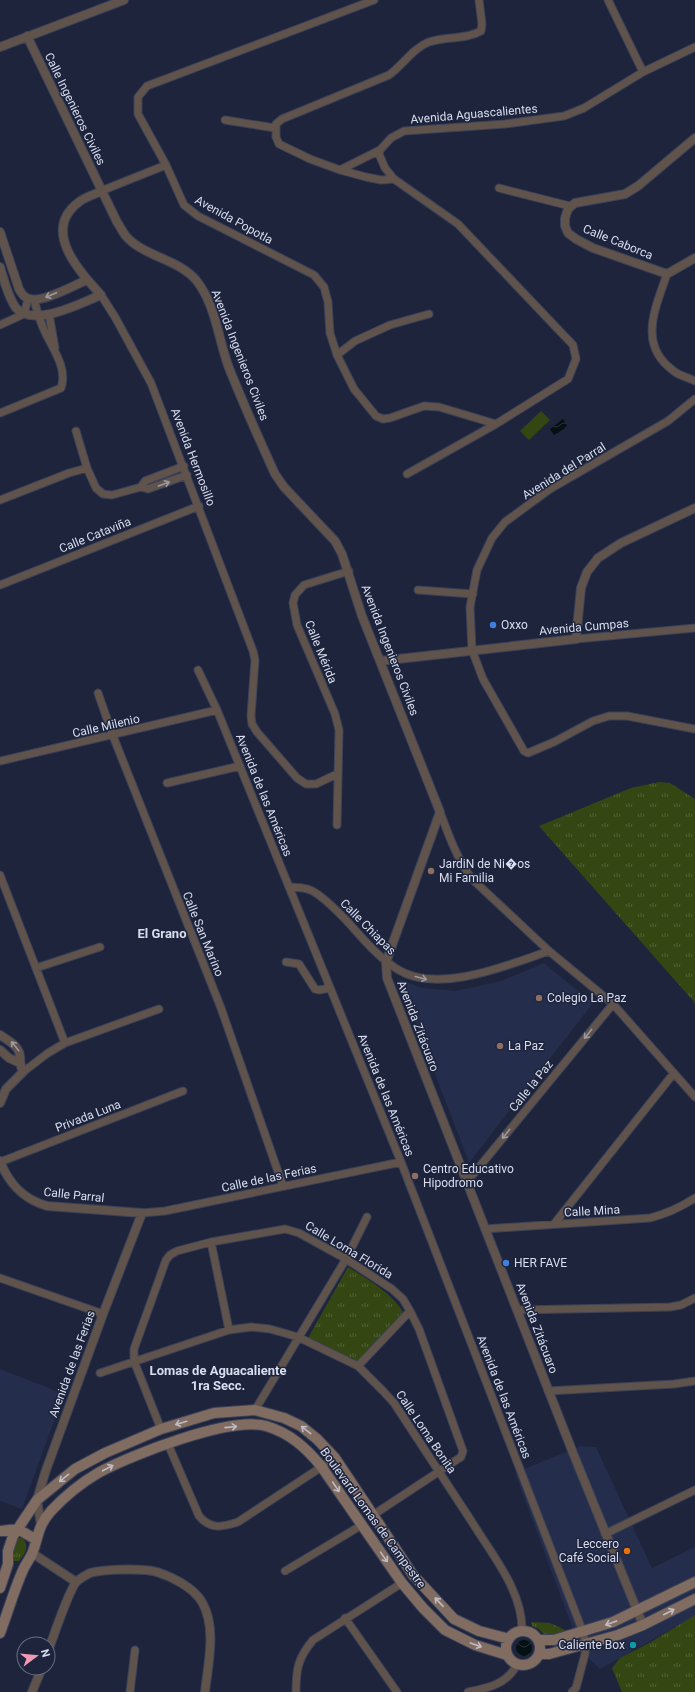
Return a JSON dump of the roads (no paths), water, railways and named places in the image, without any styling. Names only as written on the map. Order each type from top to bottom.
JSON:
[{"type":"main road","name":"Boulevard Lomas de Campestre","points":[[8,1564],[8,1551],[10,1543],[38,1500],[86,1462],[161,1429],[214,1413],[255,1410],[284,1418],[300,1426],[317,1439],[335,1458],[413,1575],[454,1619],[479,1631],[509,1639]]},
{"type":"main road","name":"Boulevard Lomas de Campestre","points":[[0,1633],[23,1569],[32,1553],[40,1525],[51,1511],[84,1482],[114,1465],[206,1431],[226,1427],[251,1425],[265,1426],[292,1438],[306,1448],[321,1466],[402,1583],[422,1608],[445,1630],[475,1645],[507,1655]]},
{"type":"main road","points":[[0,1531],[18,1529],[35,1539]]},
{"type":"main road","points":[[0,1556],[16,1569],[23,1569]]},
{"type":"main road","points":[[0,1588],[8,1564]]},
{"type":"main road","points":[[538,1640],[554,1640],[613,1622],[695,1582]]},
{"type":"main road","points":[[539,1654],[549,1654],[618,1635],[643,1625],[695,1599]]},
{"type":"main road","points":[[522,1631],[532,1633],[540,1645],[539,1654],[533,1662],[528,1664],[517,1664],[507,1655],[506,1649],[509,1639],[512,1635],[522,1631]]},
{"type":"street","points":[[0,47],[124,0]]},
{"type":"street","name":"Avenida Popotla","points":[[374,0],[147,86],[138,97],[138,114],[166,165],[184,205],[198,216],[314,275],[324,287],[328,302],[330,333],[336,355],[354,389],[376,416],[383,419],[390,418],[424,406],[439,407],[496,424]]},
{"type":"street","points":[[394,178],[381,180],[340,170],[310,159],[279,144],[276,137],[276,124],[282,119],[389,75],[399,68],[418,48],[430,42],[472,36],[481,31],[482,24],[479,0]]},
{"type":"street","points":[[608,0],[643,72]]},
{"type":"street","name":"Calle Ingenieros Civiles","points":[[27,36],[101,191]]},
{"type":"street","name":"Avenida Aguascalientes","points":[[340,170],[380,150],[391,138],[404,130],[505,124],[564,116],[584,108],[643,72],[695,47]]},
{"type":"street","points":[[225,120],[275,128]]},
{"type":"street","points":[[500,188],[570,206],[586,200],[626,194],[638,186],[695,138]]},
{"type":"street","points":[[380,150],[379,154],[385,168],[394,178],[458,224],[573,345],[576,359],[568,379],[496,424],[407,474]]},
{"type":"street","name":"Avenida Hermosillo","points":[[166,165],[80,201],[72,209],[62,225],[64,240],[68,254],[87,280],[101,295],[115,317],[151,383],[184,466],[253,651],[255,660],[251,716],[252,724],[257,732],[297,778],[306,784],[316,784],[337,774]]},
{"type":"street","name":"Avenida Ingenieros Civiles","points":[[101,191],[126,235],[136,244],[184,269],[206,294],[229,367],[274,474],[284,487],[335,541],[342,554],[362,616],[455,851],[463,867],[472,880],[549,952],[613,1004],[695,1097]]},
{"type":"street","name":"Calle Caborca","points":[[570,206],[565,218],[565,226],[568,233],[576,240],[593,248],[667,274]]},
{"type":"street","points":[[0,232],[19,289],[23,295],[31,299],[41,299],[87,280]]},
{"type":"street","points":[[695,258],[667,274],[655,310],[652,325],[652,337],[655,348],[662,359],[676,372],[695,382]]},
{"type":"street","points":[[0,267],[11,299],[17,308],[24,314],[38,316],[49,314],[101,295]]},
{"type":"street","points":[[0,325],[24,314],[31,299]]},
{"type":"street","points":[[31,299],[56,354]]},
{"type":"street","points":[[0,412],[62,388],[64,380],[56,354],[49,314]]},
{"type":"street","points":[[336,355],[355,341],[390,325],[429,314]]},
{"type":"street","name":"Avenida del Parral","points":[[695,399],[668,422],[550,489],[505,522],[492,538],[477,570],[470,607],[472,650],[483,679],[524,751],[528,754],[593,721],[609,716],[627,716],[695,729]]},
{"type":"street","points":[[76,431],[87,468],[96,488],[103,494],[112,495],[141,487],[148,489],[187,475]]},
{"type":"street","points":[[141,487],[145,481],[184,466]]},
{"type":"street","points":[[0,500],[69,473],[87,468]]},
{"type":"street","name":"Calle Cataviña","points":[[0,585],[199,506]]},
{"type":"street","points":[[576,639],[581,588],[586,572],[598,558],[621,543],[695,508]]},
{"type":"street","name":"Calle Mérida","points":[[337,825],[339,730],[335,714],[297,625],[294,604],[296,595],[304,585],[349,572]]},
{"type":"street","points":[[418,590],[473,594]]},
{"type":"street","name":"Avenida Cumpas","points":[[380,661],[576,639],[695,628]]},
{"type":"street","name":"Avenida de las Américas","points":[[198,670],[217,710],[401,1162],[583,1632],[586,1645]]},
{"type":"street","name":"Calle San Marino","points":[[98,693],[113,736],[221,1008],[283,1186]]},
{"type":"street","name":"Calle Milenio","points":[[0,761],[113,736],[217,710]]},
{"type":"street","points":[[167,783],[240,766]]},
{"type":"street","name":"Avenida Zitácuaro","points":[[440,812],[386,962],[387,978],[548,1391],[643,1625]]},
{"type":"street","points":[[0,875],[65,1043]]},
{"type":"street","name":"Calle Chiapas","points":[[289,887],[315,892],[335,910],[386,962],[399,971],[412,975],[428,979],[448,979],[492,971],[549,952]]},
{"type":"street","points":[[36,968],[100,947]]},
{"type":"street","points":[[286,962],[299,964],[315,989],[319,990],[330,988]]},
{"type":"street","name":"Calle la Paz","points":[[466,1183],[613,1004]]},
{"type":"street","points":[[0,1103],[6,1089],[23,1072],[48,1053],[65,1043],[159,1009]]},
{"type":"street","points":[[0,1035],[14,1045],[21,1056],[20,1063],[23,1072]]},
{"type":"street","points":[[0,1050],[9,1058],[20,1063]]},
{"type":"street","points":[[554,1224],[674,1073]]},
{"type":"street","name":"Privada Luna","points":[[0,1161],[183,1091]]},
{"type":"street","name":"Calle Parral","points":[[0,1161],[5,1172],[16,1188],[34,1203],[47,1206],[142,1213]]},
{"type":"street","name":"Calle de las Ferias","points":[[142,1213],[165,1211],[401,1162]]},
{"type":"street","name":"Calle Mina","points":[[485,1229],[650,1218],[660,1216],[695,1198]]},
{"type":"street","name":"Avenida de las Ferias","points":[[40,1525],[38,1500],[45,1473],[103,1314],[142,1213]]},
{"type":"street","points":[[255,1410],[346,1259],[367,1216]]},
{"type":"street","name":"Calle Loma Florida","points":[[161,1429],[134,1361],[136,1340],[166,1260],[170,1255],[177,1251],[211,1242],[286,1229],[293,1230],[346,1259],[392,1289],[403,1299],[419,1329],[463,1451],[461,1457],[440,1472],[373,1515]]},
{"type":"street","points":[[211,1242],[229,1330]]},
{"type":"street","points":[[0,1278],[103,1314]]},
{"type":"street","points":[[517,1310],[670,1307],[681,1305],[695,1298]]},
{"type":"street","points":[[358,1366],[410,1311]]},
{"type":"street","name":"Calle Loma Bonita","points":[[100,1373],[229,1330],[251,1327],[270,1329],[298,1337],[358,1366],[384,1391],[394,1403],[494,1555],[511,1587],[522,1620],[522,1631]]},
{"type":"street","points":[[548,1391],[674,1384],[695,1381]]},
{"type":"street","points":[[168,1444],[199,1516],[205,1523],[215,1526],[238,1522],[335,1458]]},
{"type":"street","points":[[605,1534],[695,1490]]},
{"type":"street","points":[[285,1571],[362,1525]]},
{"type":"street","points":[[32,1553],[76,1582]]},
{"type":"street","points":[[54,1636],[72,1589],[76,1582],[89,1573],[128,1570],[155,1572],[175,1580],[193,1593],[201,1602],[206,1612],[211,1638],[205,1692]]},
{"type":"street","points":[[296,1692],[298,1664],[304,1650],[313,1640],[345,1618],[402,1583]]},
{"type":"street","points":[[345,1618],[397,1692]]},
{"type":"street","points":[[575,1691],[586,1654],[586,1645]]},
{"type":"street","points":[[130,1692],[135,1650]]},
{"type":"street","points":[[468,1692],[502,1682],[510,1675],[517,1664]]},
{"type":"street","points":[[32,1692],[39,1676]]},
{"type":"water","points":[[563,419],[567,425],[564,429],[554,435],[550,429]]},
{"type":"water","points":[[524,1640],[530,1642],[532,1648],[530,1654],[524,1656],[518,1654],[516,1648],[518,1642]]},
{"type":"place","name":"Oxxo","points":[[493,625]]},
{"type":"place","name":"JardiN de Ni�os Mi Familia","points":[[431,871]]},
{"type":"place","name":"Colegio La Paz","points":[[539,998]]},
{"type":"place","name":"La Paz","points":[[500,1046]]},
{"type":"place","name":"Centro Educativo Hipodromo","points":[[415,1176]]},
{"type":"place","name":"HER FAVE","points":[[506,1263]]},
{"type":"place","name":"Leccero Café Social","points":[[627,1551]]},
{"type":"place","name":"Caliente Box","points":[[633,1645]]},
{"type":"district","name":"El Grano","points":[[162,933]]},
{"type":"district","name":"Lomas de Aguacaliente 1ra Secc.","points":[[218,1378]]}]
